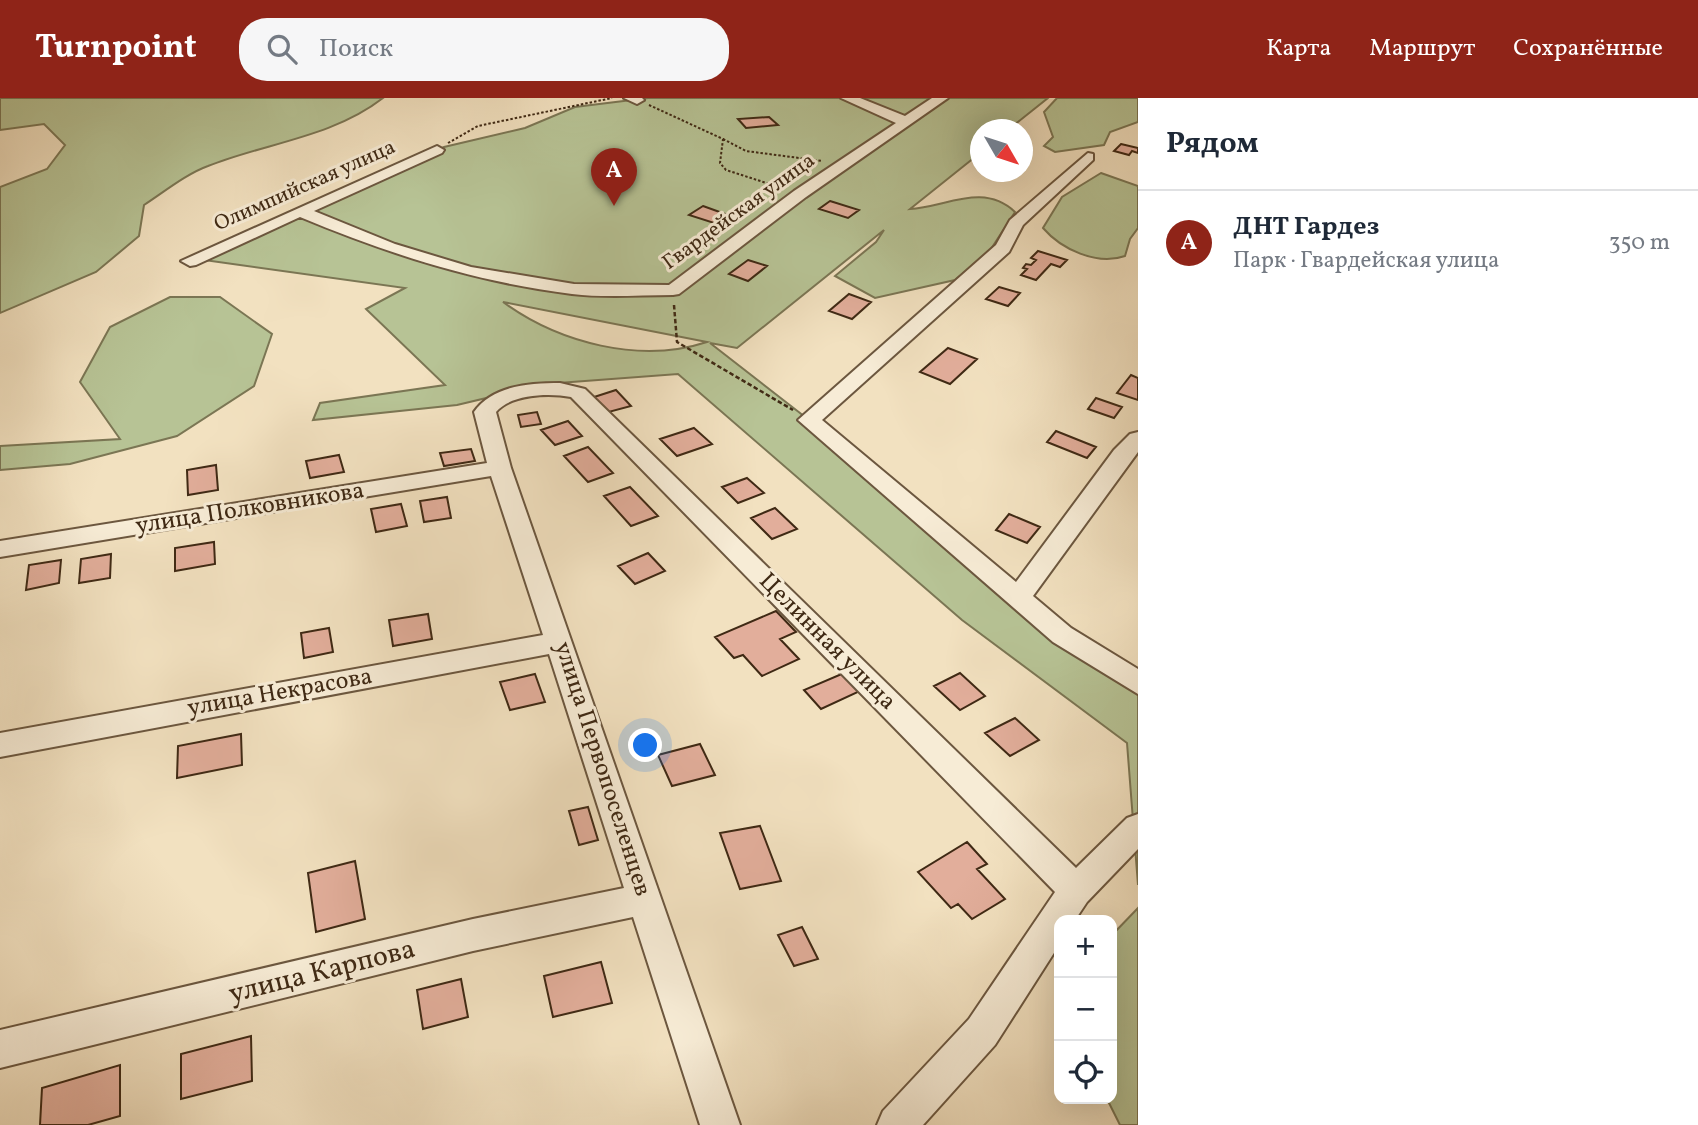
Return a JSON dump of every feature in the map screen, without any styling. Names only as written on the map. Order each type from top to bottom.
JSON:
[{"type":"street","points":[[848,98],[906,122]]},
{"type":"street","name":"Гвардейская улица","points":[[301,212],[388,248],[469,272],[573,289],[673,290],[800,194],[941,98]]},
{"type":"street","name":"Олимпийская улица","points":[[190,261],[437,150]]},
{"type":"street","points":[[1088,157],[1017,223],[1003,248],[809,420],[1062,635],[1138,683]]},
{"type":"street","name":"Целинная улица","points":[[485,412],[494,400],[539,390],[568,388],[578,393],[1045,857],[1075,891]]},
{"type":"street","name":"улица Первопоселенцев","points":[[485,412],[500,468],[720,1125]]},
{"type":"street","points":[[1018,595],[1035,578],[1122,455],[1138,439]]},
{"type":"street","name":"улица Полковникова","points":[[0,549],[500,468]]},
{"type":"street","name":"улица Некрасова","points":[[0,745],[560,642]]},
{"type":"street","points":[[897,1125],[982,1032],[1075,891],[1138,828]]},
{"type":"street","name":"улица Карпова","points":[[0,1049],[473,935],[645,900]]},
{"type":"path","points":[[437,150],[478,126],[612,98]]},
{"type":"path","points":[[634,99],[746,150],[844,164]]},
{"type":"path","points":[[723,139],[720,163],[726,170],[800,194]]},
{"type":"path","points":[[673,290],[677,342],[809,420]]},
{"type":"green space","points":[[0,98],[383,98],[364,111],[321,131],[230,158],[192,174],[144,205],[139,236],[96,272],[0,313],[0,187],[47,169],[65,145],[44,124],[0,130]]},
{"type":"green space","points":[[648,98],[1048,98],[1022,119],[970,119],[970,161],[910,209],[977,197],[1003,203],[1015,212],[989,252],[955,280],[875,298],[835,276],[876,242],[884,230],[737,348],[710,343],[809,420],[1138,691],[1138,885],[1127,743],[962,620],[678,374],[545,384],[457,405],[313,420],[320,403],[445,385],[366,309],[405,288],[197,259],[444,147],[525,128],[575,107]],"holes":[[[503,302],[707,342],[655,351],[601,346],[549,329]]]},
{"type":"green space","points":[[1057,98],[1138,98],[1138,122],[1110,132],[1104,145],[1055,152],[1044,146],[1053,137],[1044,112]]},
{"type":"green space","points":[[1101,173],[1138,186],[1138,228],[1130,239],[1125,256],[1114,259],[1080,254],[1059,243],[1043,228],[1062,197]]},
{"type":"green space","points":[[170,297],[220,297],[272,334],[254,386],[177,436],[70,464],[0,470],[0,446],[120,439],[80,382],[110,327]]},
{"type":"green space","points":[[1138,908],[1138,1125],[1120,1125],[1110,1104],[1117,1104],[1117,930]]},
{"type":"building","points":[[769,117],[778,125],[746,128],[738,119]]},
{"type":"building","points":[[1121,144],[1138,148],[1138,153],[1132,151],[1129,155],[1114,151]]},
{"type":"building","points":[[830,201],[859,210],[848,218],[819,209]]},
{"type":"building","points":[[703,206],[728,215],[714,223],[689,215]]},
{"type":"building","points":[[1038,251],[1067,260],[1060,267],[1051,264],[1036,280],[1021,275],[1027,269],[1023,268],[1026,264],[1031,265],[1036,260],[1031,258]]},
{"type":"building","points":[[748,260],[767,266],[748,281],[729,274]]},
{"type":"building","points":[[999,287],[1020,293],[1008,306],[986,299]]},
{"type":"building","points":[[849,294],[871,302],[852,319],[829,311]]},
{"type":"building","points":[[948,348],[977,359],[950,384],[920,372]]},
{"type":"building","points":[[1131,375],[1138,378],[1138,400],[1117,393]]},
{"type":"building","points":[[616,390],[631,406],[605,413],[591,398]]},
{"type":"building","points":[[1096,398],[1122,407],[1114,418],[1088,409]]},
{"type":"building","points":[[537,412],[541,424],[521,427],[518,415]]},
{"type":"building","points":[[568,421],[582,436],[555,445],[541,430]]},
{"type":"building","points":[[694,428],[712,444],[677,456],[660,439]]},
{"type":"building","points":[[1056,431],[1096,447],[1087,458],[1047,442]]},
{"type":"building","points":[[588,447],[613,473],[588,482],[564,456]]},
{"type":"building","points":[[471,449],[475,461],[444,466],[440,453]]},
{"type":"building","points":[[339,455],[344,472],[310,478],[306,461]]},
{"type":"building","points":[[216,465],[218,490],[188,495],[187,470]]},
{"type":"building","points":[[747,478],[764,493],[738,503],[722,487]]},
{"type":"building","points":[[630,487],[658,516],[631,526],[604,496]]},
{"type":"building","points":[[447,497],[451,518],[424,522],[420,501]]},
{"type":"building","points":[[401,504],[407,526],[376,532],[371,509]]},
{"type":"building","points":[[775,508],[797,529],[772,539],[751,518]]},
{"type":"building","points":[[1009,514],[1040,527],[1027,543],[996,530]]},
{"type":"building","points":[[214,542],[215,564],[175,571],[175,548]]},
{"type":"building","points":[[648,553],[665,571],[635,584],[618,566]]},
{"type":"building","points":[[111,554],[110,578],[79,583],[81,559]]},
{"type":"building","points":[[61,560],[59,583],[26,590],[29,565]]},
{"type":"building","points":[[776,611],[796,632],[780,639],[799,659],[762,676],[743,655],[734,658],[715,637]]},
{"type":"building","points":[[428,614],[432,639],[393,646],[389,620]]},
{"type":"building","points":[[329,628],[333,652],[304,658],[301,633]]},
{"type":"building","points":[[844,673],[860,691],[821,709],[804,690]]},
{"type":"building","points":[[960,673],[985,696],[960,710],[934,686]]},
{"type":"building","points":[[535,674],[545,702],[510,710],[500,682]]},
{"type":"building","points":[[1015,718],[1039,740],[1010,756],[985,733]]},
{"type":"building","points":[[241,734],[242,765],[177,778],[178,746]]},
{"type":"building","points":[[700,744],[715,775],[672,786],[658,755]]},
{"type":"building","points":[[588,807],[598,840],[579,845],[569,811]]},
{"type":"building","points":[[760,826],[781,881],[740,889],[720,833]]},
{"type":"building","points":[[967,842],[987,864],[977,869],[1005,899],[972,919],[958,904],[951,908],[918,872]]},
{"type":"building","points":[[355,861],[365,919],[316,932],[308,873]]},
{"type":"building","points":[[802,927],[818,959],[794,966],[778,935]]},
{"type":"building","points":[[601,962],[612,1003],[553,1017],[544,976]]},
{"type":"building","points":[[461,979],[468,1017],[423,1029],[417,990]]},
{"type":"building","points":[[251,1036],[252,1081],[181,1099],[181,1054]]},
{"type":"building","points":[[120,1065],[120,1116],[88,1125],[40,1125],[42,1088]]},
{"type":"place","name":"ДНТ Гардез","points":[[614,206]]}]
